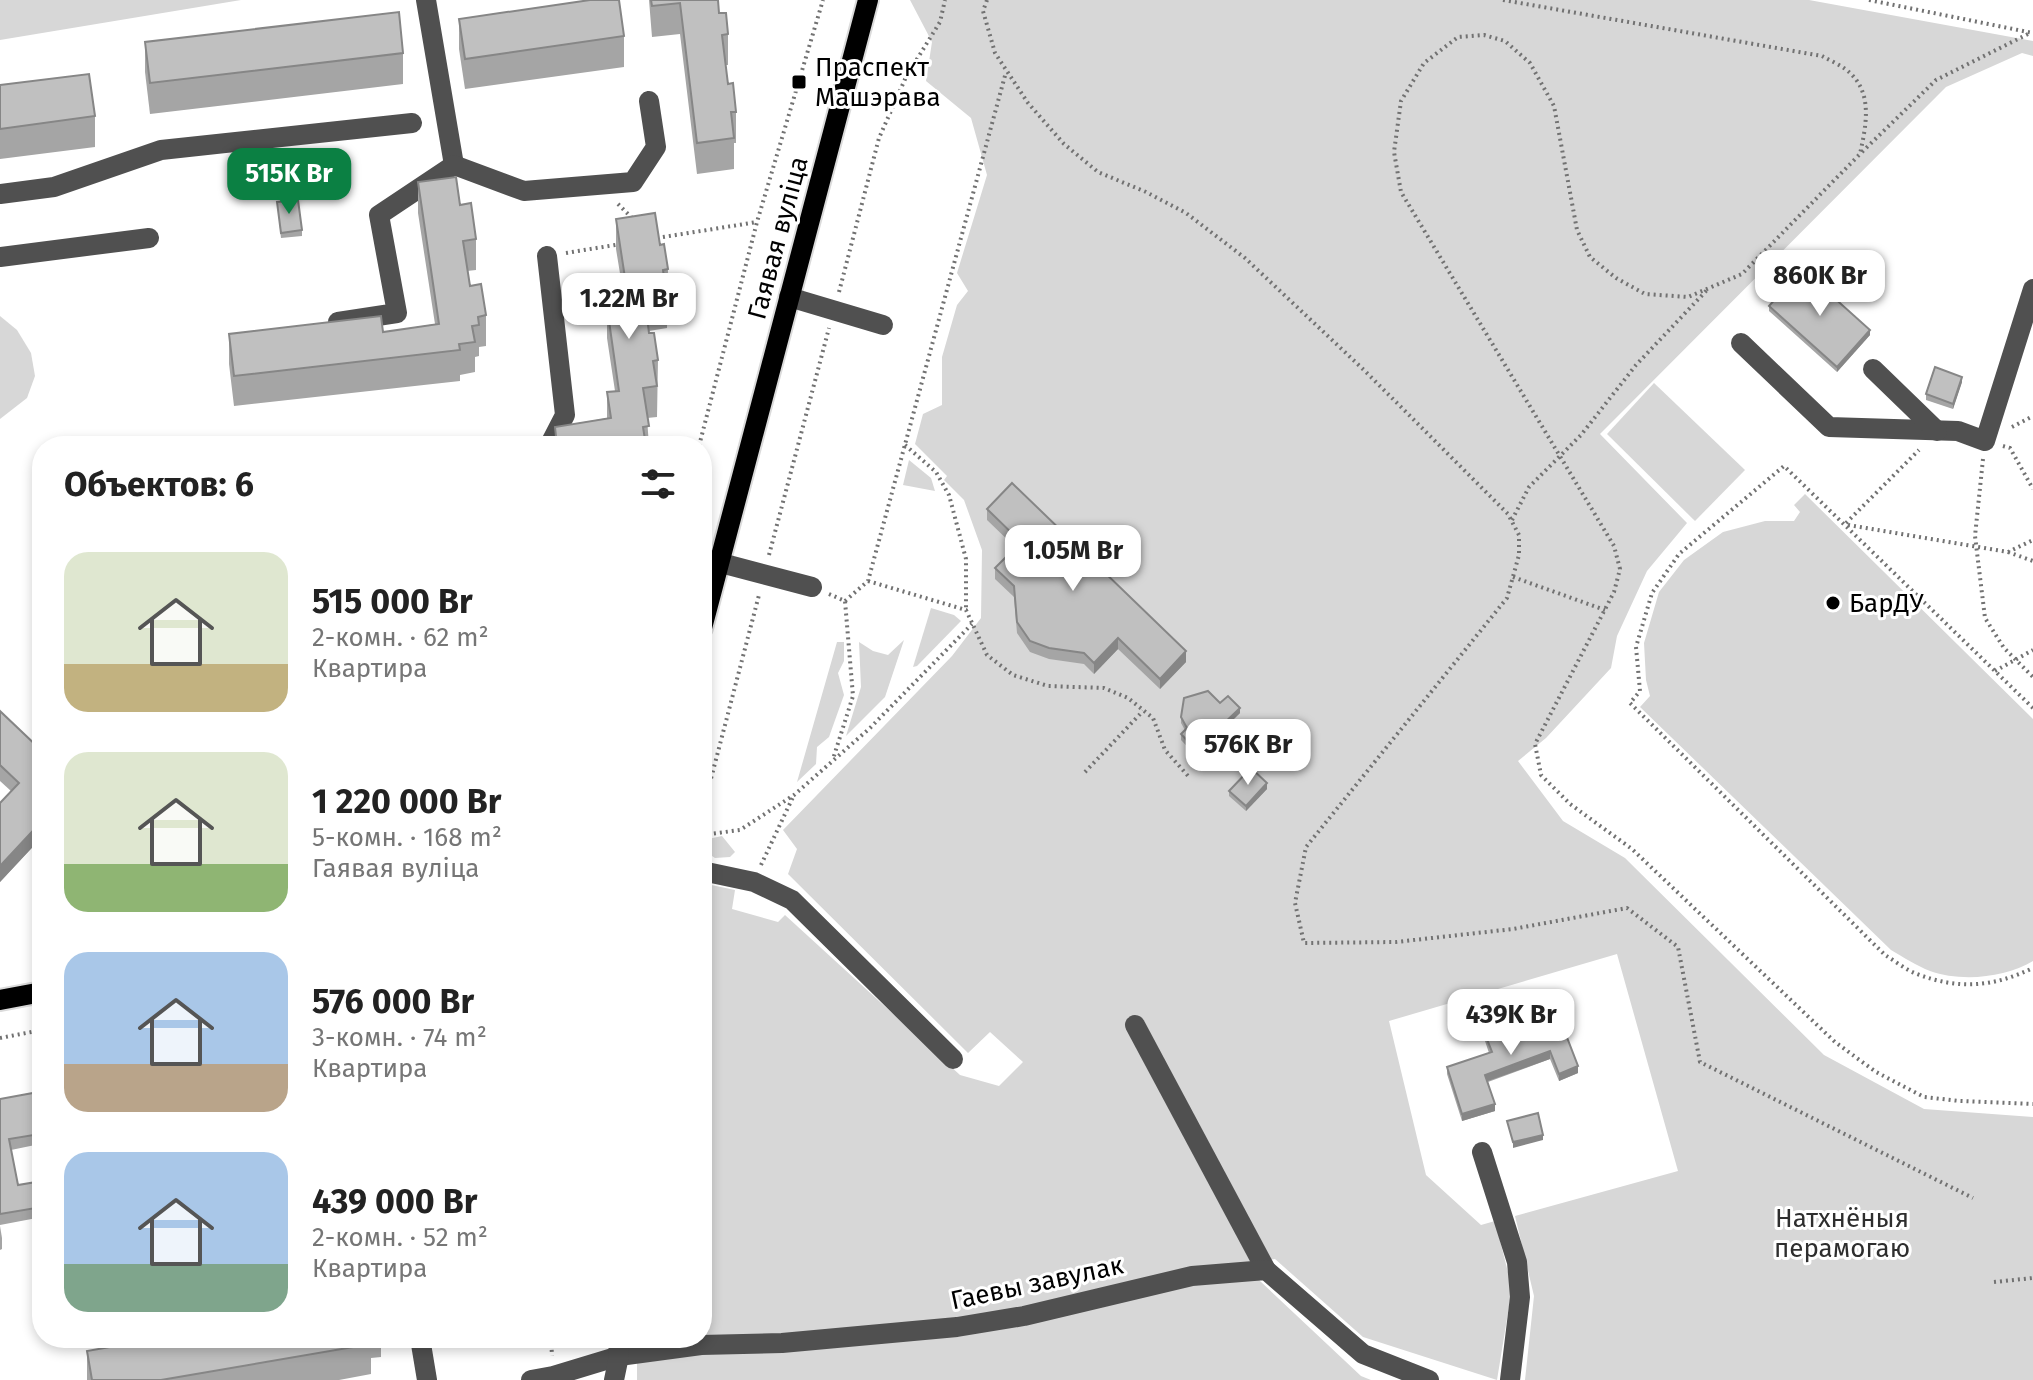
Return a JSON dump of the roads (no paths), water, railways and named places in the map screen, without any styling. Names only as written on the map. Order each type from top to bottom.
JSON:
[{"type":"main road","name":"Гаявая вуліца","points":[[712,553],[789,297],[868,0]]},
{"type":"main road","points":[[0,1000],[32,994]]},
{"type":"street","points":[[426,0],[454,165]]},
{"type":"street","points":[[454,165],[524,191],[633,182],[656,147],[649,101]]},
{"type":"street","points":[[0,194],[54,187],[161,150],[412,123]]},
{"type":"street","points":[[322,324],[397,313],[379,215],[454,165]]},
{"type":"street","points":[[0,257],[149,238]]},
{"type":"street","points":[[547,256],[565,415],[554,436]]},
{"type":"street","points":[[1741,343],[1829,427],[1958,431],[1985,441],[2033,289]]},
{"type":"street","points":[[789,297],[883,325]]},
{"type":"street","points":[[1873,369],[1937,431]]},
{"type":"street","points":[[712,561],[812,587]]},
{"type":"street","points":[[712,873],[754,882],[792,900],[953,1059]]},
{"type":"street","points":[[1135,1025],[1266,1270],[1363,1354],[1429,1380]]},
{"type":"street","points":[[1482,1152],[1517,1262],[1520,1297],[1510,1380]]},
{"type":"street","name":"Гаевы завулак","points":[[712,1345],[782,1343],[957,1327],[1024,1316],[1192,1276],[1266,1270]]},
{"type":"street","points":[[422,1348],[427,1380]]},
{"type":"street","name":"Гаевы завулак","points":[[531,1380],[553,1376],[616,1348]]},
{"type":"street","points":[[614,1380],[618,1348]]},
{"type":"place","name":"Праспект Машэрава","points":[[799,82]]},
{"type":"place","name":"БарДУ","points":[[1833,603]]},
{"type":"park label","name":"Натхнёныя перамогаю","points":[[1842,1233]]}]
